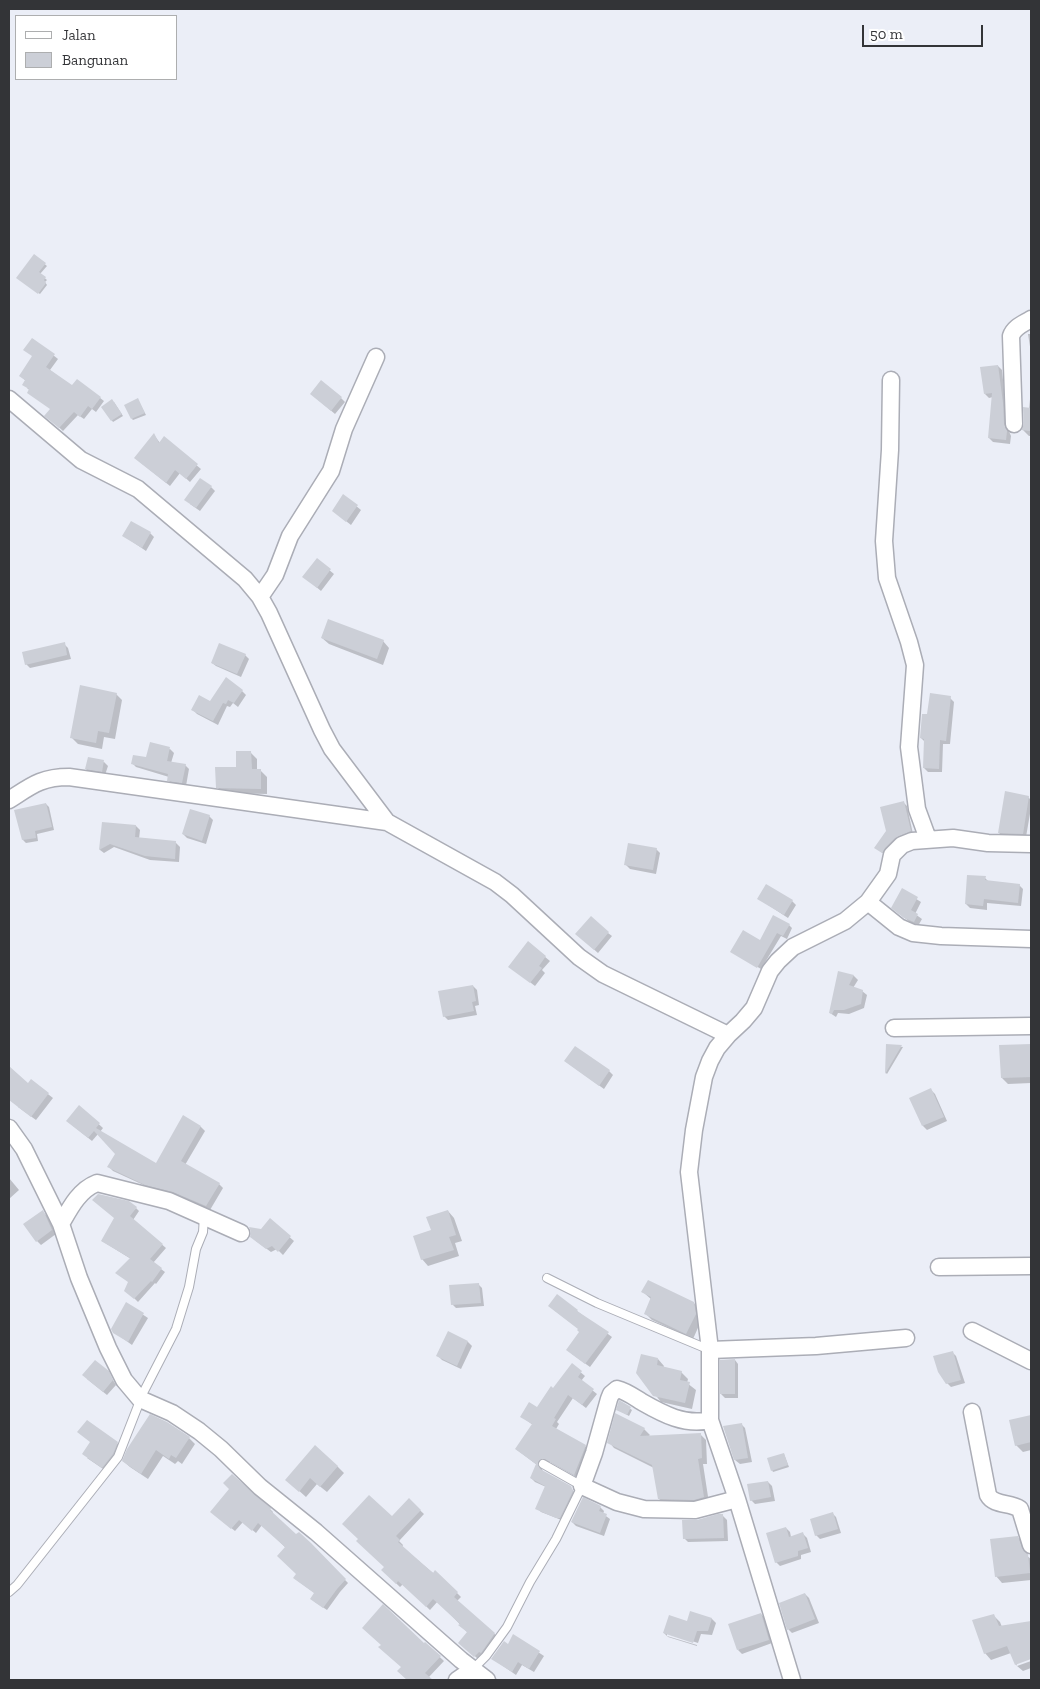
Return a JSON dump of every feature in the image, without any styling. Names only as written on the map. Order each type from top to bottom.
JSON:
[{"type":"street","points":[[1014,424],[1011,336],[1014,330],[1031,319]]},
{"type":"street","points":[[260,596],[275,575],[290,536],[331,471],[344,429],[376,357]]},
{"type":"street","points":[[891,380],[890,450],[884,542],[887,578],[915,665],[909,747],[917,809],[928,839]]},
{"type":"street","points":[[9,399],[81,460],[138,489],[245,579],[260,596],[269,612],[327,740],[387,822]]},
{"type":"street","points":[[9,800],[37,782],[55,777],[69,777],[387,822],[496,882],[579,957],[603,974],[728,1035]]},
{"type":"street","points":[[792,1680],[737,1499],[710,1420],[710,1350],[689,1172],[694,1130],[704,1076],[710,1061],[728,1035],[754,1008],[770,971],[793,947],[845,921],[868,902],[888,874],[891,858],[896,850],[907,842],[954,838],[988,844],[1031,844]]},
{"type":"street","points":[[868,902],[899,927],[913,932],[940,936],[1031,939]]},
{"type":"street","points":[[894,1028],[1031,1026]]},
{"type":"street","points":[[9,1128],[24,1149],[61,1224],[79,1278],[108,1348],[124,1380],[140,1399],[172,1413],[199,1431],[221,1449],[260,1487],[316,1532],[487,1680]]},
{"type":"street","points":[[61,1224],[79,1195],[97,1184],[169,1201],[241,1232]]},
{"type":"street","points":[[940,1268],[1031,1266]]},
{"type":"street","points":[[972,1331],[1031,1361]]},
{"type":"street","points":[[710,1350],[816,1346],[906,1338]]},
{"type":"street","points":[[710,1420],[699,1423],[678,1420],[644,1403],[629,1393],[617,1390],[611,1394],[609,1399],[594,1453],[582,1486],[618,1502],[644,1509],[695,1510],[737,1499]]},
{"type":"street","points":[[972,1412],[989,1496],[994,1501],[1018,1507],[1029,1523],[1031,1545]]},
{"type":"street","points":[[457,1680],[473,1669]]},
{"type":"lane","points":[[9,1592],[17,1586],[118,1457],[140,1399],[172,1338],[184,1307],[196,1249],[203,1232],[204,1216]]},
{"type":"lane","points":[[547,1278],[597,1303],[710,1350]]},
{"type":"lane","points":[[473,1669],[486,1656],[507,1627],[582,1486],[543,1464]]},
{"type":"building","points":[[34,254],[46,263],[39,272],[46,277],[44,280],[46,283],[38,294],[16,278]]},
{"type":"building","points":[[32,338],[55,354],[46,367],[72,385],[77,379],[101,397],[92,409],[88,406],[80,417],[74,412],[59,428],[44,416],[50,409],[27,393],[29,389],[22,385],[25,380],[19,376],[32,356],[23,350]]},
{"type":"building","points":[[998,365],[1004,424],[1007,431],[1006,440],[988,438],[992,393],[984,394],[980,367]]},
{"type":"building","points":[[321,380],[342,397],[331,411],[310,394]]},
{"type":"building","points":[[138,398],[145,413],[131,419],[124,405]]},
{"type":"building","points":[[112,399],[122,414],[111,421],[101,407]]},
{"type":"building","points":[[1023,407],[1031,408],[1031,431],[1021,430],[1024,424]]},
{"type":"building","points":[[154,433],[159,443],[164,436],[198,464],[186,479],[175,470],[166,483],[134,458]]},
{"type":"building","points":[[200,478],[212,486],[196,508],[184,500]]},
{"type":"building","points":[[343,494],[358,505],[346,522],[332,511]]},
{"type":"building","points":[[131,521],[151,532],[142,548],[122,536]]},
{"type":"building","points":[[317,558],[331,569],[317,588],[302,577]]},
{"type":"building","points":[[328,619],[384,640],[377,659],[321,638]]},
{"type":"building","points":[[65,642],[67,655],[25,665],[22,652]]},
{"type":"building","points":[[219,643],[246,654],[237,674],[211,663]]},
{"type":"building","points":[[226,677],[243,690],[234,703],[228,700],[226,704],[223,703],[213,721],[191,710],[199,695],[210,701]]},
{"type":"building","points":[[80,685],[117,693],[109,733],[98,731],[96,743],[70,738]]},
{"type":"building","points":[[930,693],[951,696],[946,741],[940,740],[939,769],[923,768],[924,739],[920,738],[922,714],[927,714]]},
{"type":"building","points":[[150,742],[170,747],[167,761],[186,764],[182,783],[167,781],[168,774],[131,764],[133,755],[146,757]]},
{"type":"building","points":[[236,751],[251,751],[252,769],[261,769],[261,789],[216,788],[215,767],[236,767]]},
{"type":"building","points":[[88,757],[104,760],[102,772],[85,769]]},
{"type":"building","points":[[1005,791],[1029,796],[1023,834],[998,833]]},
{"type":"building","points":[[904,801],[911,831],[895,838],[882,853],[874,848],[886,831],[880,807]]},
{"type":"building","points":[[46,803],[52,827],[35,831],[36,838],[22,840],[14,810]]},
{"type":"building","points":[[190,809],[210,815],[202,841],[182,834]]},
{"type":"building","points":[[102,822],[136,825],[135,837],[176,841],[175,859],[145,856],[110,844],[99,850]]},
{"type":"building","points":[[628,843],[657,848],[653,870],[624,865]]},
{"type":"building","points":[[967,875],[986,876],[985,880],[1020,884],[1018,903],[984,899],[983,906],[965,904]]},
{"type":"building","points":[[766,884],[793,900],[784,915],[757,899]]},
{"type":"building","points":[[902,888],[918,897],[911,910],[918,914],[914,922],[904,918],[891,908]]},
{"type":"building","points":[[773,915],[790,924],[783,936],[777,933],[757,968],[730,952],[743,930],[760,940]]},
{"type":"building","points":[[591,916],[609,932],[594,950],[575,934]]},
{"type":"building","points":[[528,941],[546,956],[539,966],[542,968],[530,983],[508,967]]},
{"type":"building","points":[[838,971],[854,975],[849,985],[863,990],[861,1004],[844,1010],[834,1010],[832,1014],[829,1013]]},
{"type":"building","points":[[473,985],[476,1001],[472,1002],[474,1011],[443,1017],[438,991]]},
{"type":"building","points":[[886,1044],[902,1045],[885,1074]]},
{"type":"building","points":[[1031,1044],[1031,1077],[1001,1078],[999,1045]]},
{"type":"building","points":[[575,1046],[610,1070],[599,1086],[564,1061]]},
{"type":"building","points":[[9,1066],[28,1083],[31,1079],[49,1093],[31,1117],[9,1100]]},
{"type":"building","points":[[931,1088],[944,1117],[922,1126],[909,1098]]},
{"type":"building","points":[[79,1105],[100,1123],[96,1128],[156,1163],[183,1115],[201,1126],[181,1161],[220,1183],[206,1206],[173,1192],[145,1185],[107,1167],[115,1154],[94,1131],[88,1138],[66,1121]]},
{"type":"building","points":[[98,1194],[129,1201],[137,1207],[130,1216],[163,1244],[150,1259],[162,1268],[152,1282],[134,1299],[124,1291],[128,1282],[115,1273],[130,1258],[101,1241],[114,1218],[92,1200]]},
{"type":"building","points":[[43,1210],[52,1230],[36,1242],[23,1224]]},
{"type":"building","points":[[448,1210],[456,1235],[449,1237],[454,1250],[421,1260],[413,1236],[431,1230],[426,1217]]},
{"type":"building","points":[[270,1218],[291,1236],[278,1252],[272,1246],[266,1249],[250,1237],[249,1227],[261,1229]]},
{"type":"building","points":[[648,1280],[694,1302],[696,1314],[686,1334],[644,1314],[651,1297],[641,1292]]},
{"type":"building","points":[[479,1283],[481,1303],[451,1305],[449,1285]]},
{"type":"building","points":[[557,1294],[577,1311],[609,1332],[585,1364],[566,1350],[579,1332],[578,1329],[548,1306]]},
{"type":"building","points":[[126,1302],[144,1313],[128,1342],[113,1333],[111,1329]]},
{"type":"building","points":[[448,1331],[468,1341],[457,1366],[436,1356]]},
{"type":"building","points":[[953,1351],[961,1380],[946,1384],[938,1372],[933,1356]]},
{"type":"building","points":[[641,1354],[658,1358],[657,1365],[682,1371],[680,1380],[690,1382],[685,1403],[653,1396],[636,1373]]},
{"type":"building","points":[[735,1359],[735,1394],[720,1394],[720,1360]]},
{"type":"building","points":[[95,1360],[109,1371],[113,1380],[103,1392],[82,1375]]},
{"type":"building","points":[[572,1363],[582,1371],[578,1377],[594,1389],[582,1405],[568,1395],[554,1418],[556,1419],[552,1426],[586,1445],[574,1475],[545,1459],[541,1459],[538,1462],[540,1469],[571,1486],[573,1491],[560,1518],[556,1518],[535,1509],[545,1486],[530,1478],[536,1464],[515,1449],[532,1424],[520,1417],[529,1402],[537,1407],[551,1386],[553,1388]]},
{"type":"building","points":[[619,1400],[631,1407],[627,1415],[616,1410]]},
{"type":"building","points":[[615,1413],[645,1428],[640,1436],[701,1433],[702,1458],[698,1459],[704,1497],[694,1500],[658,1499],[652,1465],[607,1443]]},
{"type":"building","points":[[150,1414],[167,1422],[190,1437],[176,1458],[171,1455],[169,1459],[156,1450],[141,1474],[122,1461],[127,1449]]},
{"type":"building","points":[[1031,1415],[1031,1442],[1015,1446],[1009,1420]]},
{"type":"building","points":[[87,1420],[118,1442],[113,1454],[102,1468],[82,1454],[90,1442],[77,1432]]},
{"type":"building","points":[[742,1423],[748,1458],[734,1460],[723,1426]]},
{"type":"building","points":[[315,1445],[338,1466],[320,1487],[310,1478],[299,1492],[285,1480]]},
{"type":"building","points":[[784,1453],[788,1465],[771,1471],[767,1458]]},
{"type":"building","points":[[232,1474],[271,1508],[270,1510],[296,1534],[299,1532],[311,1543],[346,1579],[323,1608],[310,1599],[314,1593],[293,1578],[296,1574],[277,1556],[285,1547],[258,1523],[252,1531],[239,1520],[231,1529],[210,1512],[229,1489],[223,1483]]},
{"type":"building","points":[[768,1481],[771,1497],[750,1501],[747,1484]]},
{"type":"building","points":[[369,1495],[392,1516],[409,1498],[421,1510],[396,1536],[400,1540],[398,1542],[433,1573],[435,1570],[458,1592],[454,1597],[495,1633],[481,1653],[479,1652],[474,1657],[458,1643],[467,1632],[458,1625],[460,1624],[433,1599],[426,1607],[398,1581],[396,1584],[381,1570],[384,1567],[356,1541],[358,1539],[342,1524]]},
{"type":"building","points":[[583,1497],[601,1506],[599,1511],[607,1514],[600,1533],[571,1522]]},
{"type":"building","points":[[833,1512],[838,1529],[815,1536],[810,1519]]},
{"type":"building","points":[[723,1514],[724,1538],[683,1539],[682,1520],[697,1520]]},
{"type":"building","points":[[786,1527],[789,1537],[803,1532],[808,1548],[798,1551],[798,1556],[775,1563],[766,1533]]},
{"type":"building","points":[[1018,1536],[1022,1548],[1028,1554],[1030,1573],[995,1577],[990,1539]]},
{"type":"building","points":[[805,1593],[815,1619],[787,1630],[779,1603]]},
{"type":"building","points":[[383,1604],[424,1643],[441,1656],[425,1673],[433,1680],[407,1680],[397,1671],[401,1667],[378,1647],[381,1645],[362,1628]]},
{"type":"building","points":[[690,1611],[712,1618],[708,1631],[697,1631],[693,1643],[663,1633],[669,1615],[687,1621]]},
{"type":"building","points":[[761,1613],[769,1640],[737,1650],[728,1624]]},
{"type":"building","points":[[994,1614],[999,1626],[1031,1621],[1031,1659],[1015,1665],[1007,1646],[984,1654],[972,1620]]},
{"type":"building","points":[[513,1634],[540,1651],[529,1669],[518,1662],[512,1672],[491,1659],[504,1641],[508,1644]]}]
